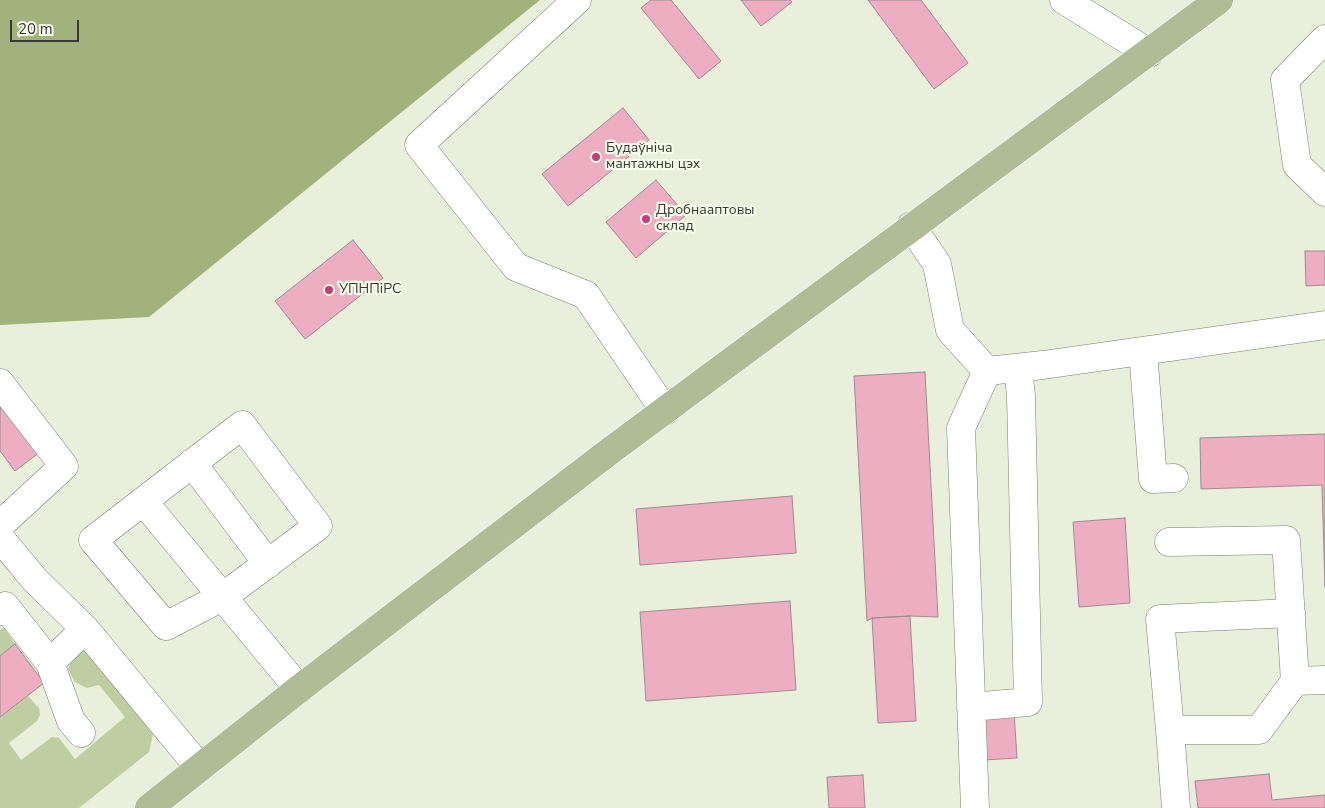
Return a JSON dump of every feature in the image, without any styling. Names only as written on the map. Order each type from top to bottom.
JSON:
[{"type":"main road","points":[[149,808],[299,689],[665,411],[911,226],[1149,53],[1218,0]]},
{"type":"lane","points":[[577,0],[419,145],[516,267],[586,295],[665,411]]},
{"type":"lane","points":[[1064,0],[1149,53]]},
{"type":"lane","points":[[1325,39],[1285,80],[1296,165],[1325,192]]},
{"type":"lane","points":[[911,226],[937,264],[950,330],[987,371]]},
{"type":"lane","points":[[987,371],[1143,352],[1325,325]]},
{"type":"lane","points":[[1143,352],[1153,479],[1174,478]]},
{"type":"lane","points":[[971,707],[1028,702],[1021,396],[1018,368]]},
{"type":"lane","points":[[975,808],[961,428],[987,371]]},
{"type":"lane","points":[[0,383],[64,466],[0,524]]},
{"type":"lane","points":[[242,425],[318,526],[224,596],[166,626],[93,540],[192,463],[242,425]]},
{"type":"lane","points":[[192,463],[268,564]]},
{"type":"lane","points":[[143,501],[224,596],[299,689]]},
{"type":"lane","points":[[0,538],[35,580],[85,628],[199,767]]},
{"type":"lane","points":[[1169,542],[1286,540],[1295,681],[1259,730],[1170,730]]},
{"type":"lane","points":[[35,580],[3,608],[50,663],[71,721],[81,733]]},
{"type":"lane","points":[[1176,808],[1160,619],[1291,613]]},
{"type":"lane","points":[[50,663],[85,628]]},
{"type":"lane","points":[[1295,681],[1325,680]]},
{"type":"green space","points":[[0,0],[540,0],[149,317],[0,325]]},
{"type":"green space","points":[[4,628],[15,644],[0,656],[0,630]]},
{"type":"green space","points":[[83,651],[97,655],[150,717],[153,734],[149,752],[79,808],[0,808],[0,717],[28,696],[39,708],[40,715],[37,721],[9,743],[21,760],[52,737],[59,738],[75,759],[125,717],[99,685],[87,688],[75,682],[68,669],[73,657]]},
{"type":"building","points":[[651,0],[671,0],[721,61],[699,79],[641,8]]},
{"type":"building","points":[[741,0],[790,0],[792,2],[761,26]]},
{"type":"building","points":[[868,0],[921,0],[968,63],[934,89]]},
{"type":"building","name":"Будаўніча мантажны цэх","points":[[623,108],[649,140],[568,206],[542,174]]},
{"type":"building","name":"Дробнааптовы склад","points":[[656,180],[686,215],[636,258],[606,222]]},
{"type":"building","name":"УПНПіРС","points":[[353,240],[383,278],[305,339],[275,301]]},
{"type":"building","points":[[1305,251],[1325,251],[1325,285],[1306,286]]},
{"type":"building","points":[[925,372],[938,617],[872,618],[867,621],[854,376]]},
{"type":"building","points":[[4,405],[40,452],[15,471],[0,451],[0,408]]},
{"type":"building","points":[[1325,434],[1325,587],[1322,485],[1201,489],[1200,438]]},
{"type":"building","points":[[792,496],[796,553],[640,565],[636,509]]},
{"type":"building","points":[[1125,518],[1130,603],[1079,607],[1073,522]]},
{"type":"building","points":[[790,601],[796,690],[646,701],[640,612]]},
{"type":"building","points":[[910,616],[916,721],[878,723],[872,618]]},
{"type":"building","points":[[15,644],[44,683],[0,717],[0,656]]},
{"type":"building","points":[[1014,712],[1017,758],[984,760],[981,714]]},
{"type":"building","points":[[1269,774],[1272,800],[1325,795],[1325,808],[1198,808],[1195,781]]},
{"type":"building","points":[[863,775],[865,808],[829,808],[827,777]]},
{"type":"place","name":"Будаўніча мантажны цэх","points":[[596,157]]},
{"type":"place","name":"Дробнааптовы склад","points":[[646,219]]},
{"type":"place","name":"УПНПіРС","points":[[329,290]]}]
